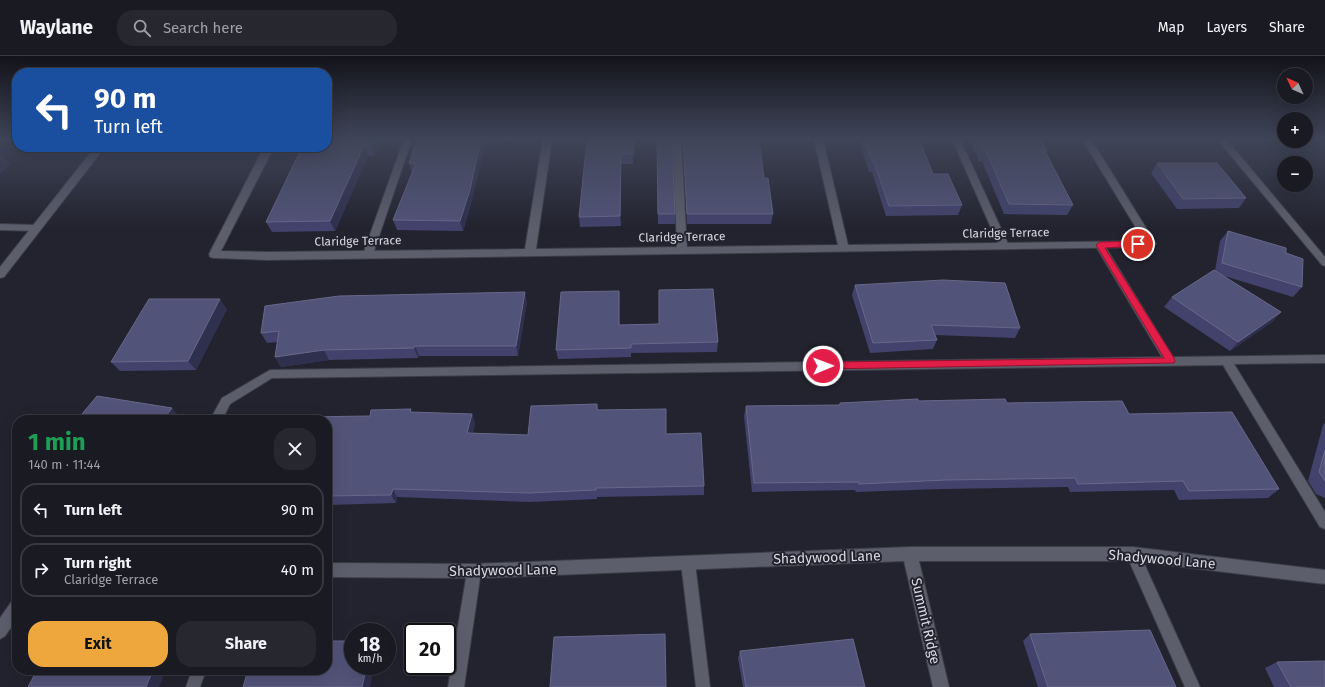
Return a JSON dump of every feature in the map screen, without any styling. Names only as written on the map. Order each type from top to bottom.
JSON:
[{"type":"street","points":[[0,274],[83,168]]},
{"type":"street","name":"Claridge Terrace","points":[[258,168],[214,254],[268,256],[1151,244],[1104,168]]},
{"type":"street","points":[[530,252],[543,168]]},
{"type":"street","points":[[825,168],[844,248]]},
{"type":"street","name":"Shadywood Lane","points":[[332,570],[474,572],[910,554],[1133,554],[1325,577]]},
{"type":"street","name":"Summit Ridge","points":[[910,554],[941,687]]},
{"type":"street","points":[[456,687],[474,572]]},
{"type":"street","points":[[0,631],[12,613]]},
{"type":"lane","points":[[368,254],[398,168]]},
{"type":"lane","points":[[678,168],[682,250]]},
{"type":"lane","points":[[969,168],[1004,246]]},
{"type":"lane","points":[[1246,168],[1325,263]]},
{"type":"lane","points":[[0,227],[37,228]]},
{"type":"lane","points":[[1100,245],[1170,361]]},
{"type":"lane","points":[[219,415],[226,401],[270,374],[1325,359]]},
{"type":"lane","points":[[1226,360],[1325,523]]},
{"type":"lane","points":[[1133,554],[1193,687]]},
{"type":"lane","points":[[688,563],[703,687]]},
{"type":"lane","points":[[193,687],[197,675]]},
{"type":"building","points":[[292,168],[354,168],[330,221],[266,222]]},
{"type":"building","points":[[414,168],[475,168],[470,190],[460,221],[393,220]]},
{"type":"building","points":[[584,168],[621,168],[620,216],[579,217]]},
{"type":"building","points":[[657,168],[673,168],[675,214],[658,214]]},
{"type":"building","points":[[685,168],[763,168],[764,178],[768,178],[773,214],[687,214]]},
{"type":"building","points":[[876,168],[931,168],[933,174],[948,174],[962,205],[889,206]]},
{"type":"building","points":[[994,168],[1054,168],[1073,205],[1009,204]]},
{"type":"building","points":[[1161,168],[1222,168],[1246,198],[1183,199]]},
{"type":"building","points":[[1228,231],[1286,248],[1286,253],[1303,259],[1302,287],[1222,263]]},
{"type":"building","points":[[1214,270],[1281,312],[1238,342],[1172,297]]},
{"type":"building","points":[[943,280],[1005,283],[1020,328],[931,325],[937,340],[873,343],[855,285]]},
{"type":"building","points":[[713,289],[718,342],[631,344],[631,348],[556,350],[561,292],[619,291],[619,325],[659,324],[659,290]]},
{"type":"building","points":[[525,292],[516,346],[415,346],[414,348],[324,350],[275,357],[279,331],[261,333],[265,306],[339,296]]},
{"type":"building","points":[[149,299],[220,299],[188,361],[111,362]]},
{"type":"building","points":[[97,396],[172,408],[167,415],[81,415]]},
{"type":"building","points":[[918,399],[918,401],[1005,399],[1007,403],[1122,401],[1129,414],[1232,412],[1279,489],[1189,491],[1183,481],[1078,484],[1075,478],[946,480],[859,484],[859,482],[754,483],[746,406],[840,405],[840,403]]},
{"type":"building","points":[[597,404],[597,410],[666,409],[666,434],[701,433],[704,486],[596,488],[596,490],[528,493],[393,489],[391,495],[332,496],[332,417],[370,416],[371,410],[411,409],[410,412],[472,414],[467,433],[528,435],[531,406]]},
{"type":"building","points":[[1325,450],[1325,481],[1319,472]]},
{"type":"building","points":[[1150,630],[1176,687],[1048,687],[1030,634]]},
{"type":"building","points":[[665,634],[666,687],[550,687],[554,637]]},
{"type":"building","points":[[853,639],[865,687],[746,687],[740,651]]},
{"type":"building","points":[[332,641],[344,641],[344,675],[365,675],[362,687],[243,687],[247,675],[332,675]]},
{"type":"building","points":[[1325,661],[1325,687],[1291,687],[1277,662]]},
{"type":"building","points":[[34,675],[151,675],[146,687],[28,687]]},
{"type":"route","points":[[823,366],[1170,361],[1100,245],[1138,244]]}]
